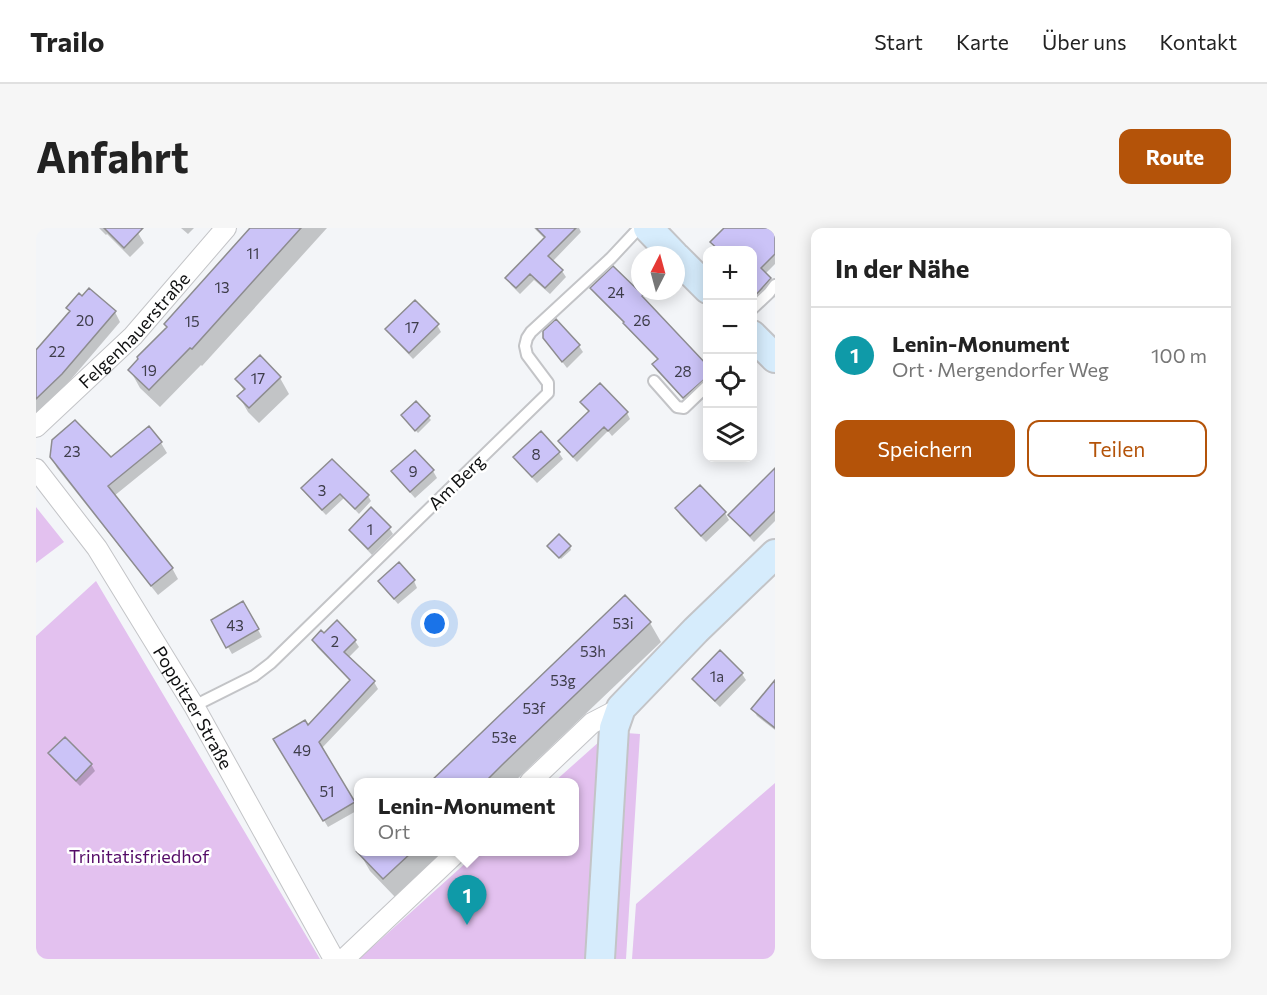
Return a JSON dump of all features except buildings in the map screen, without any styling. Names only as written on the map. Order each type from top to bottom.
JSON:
[{"type":"main road","points":[[648,228],[665,246]]},
{"type":"main road","points":[[685,266],[703,284]]},
{"type":"main road","points":[[600,959],[614,728],[621,708],[696,630],[775,554]]},
{"type":"street","name":"Felgenhauerstraße","points":[[36,427],[134,336],[226,228]]},
{"type":"street","name":"Poppitzer Straße","points":[[36,469],[97,548],[194,706],[334,959]]},
{"type":"street","points":[[535,778],[592,723],[621,708]]},
{"type":"street","points":[[344,959],[453,856]]},
{"type":"lane","name":"Am Berg","points":[[194,706],[254,676],[271,663],[548,393],[548,383],[527,355],[525,346],[527,338],[639,228]]},
{"type":"lane","points":[[757,305],[775,285]]},
{"type":"lane","points":[[654,381],[677,406],[684,408],[703,390]]},
{"type":"green space","points":[[36,507],[64,542],[36,563]]},
{"type":"green space","name":"Trinitatisfriedhof","points":[[96,581],[320,959],[36,959],[36,636]]},
{"type":"green space","points":[[626,733],[640,734],[626,959],[609,959]]},
{"type":"green space","points":[[600,741],[587,959],[359,959],[474,856],[579,856],[579,778],[558,778]]},
{"type":"green space","points":[[775,783],[775,956],[771,959],[632,959],[636,904]]},
{"type":"place","name":"Lenin-Monument","points":[[467,925]]}]
